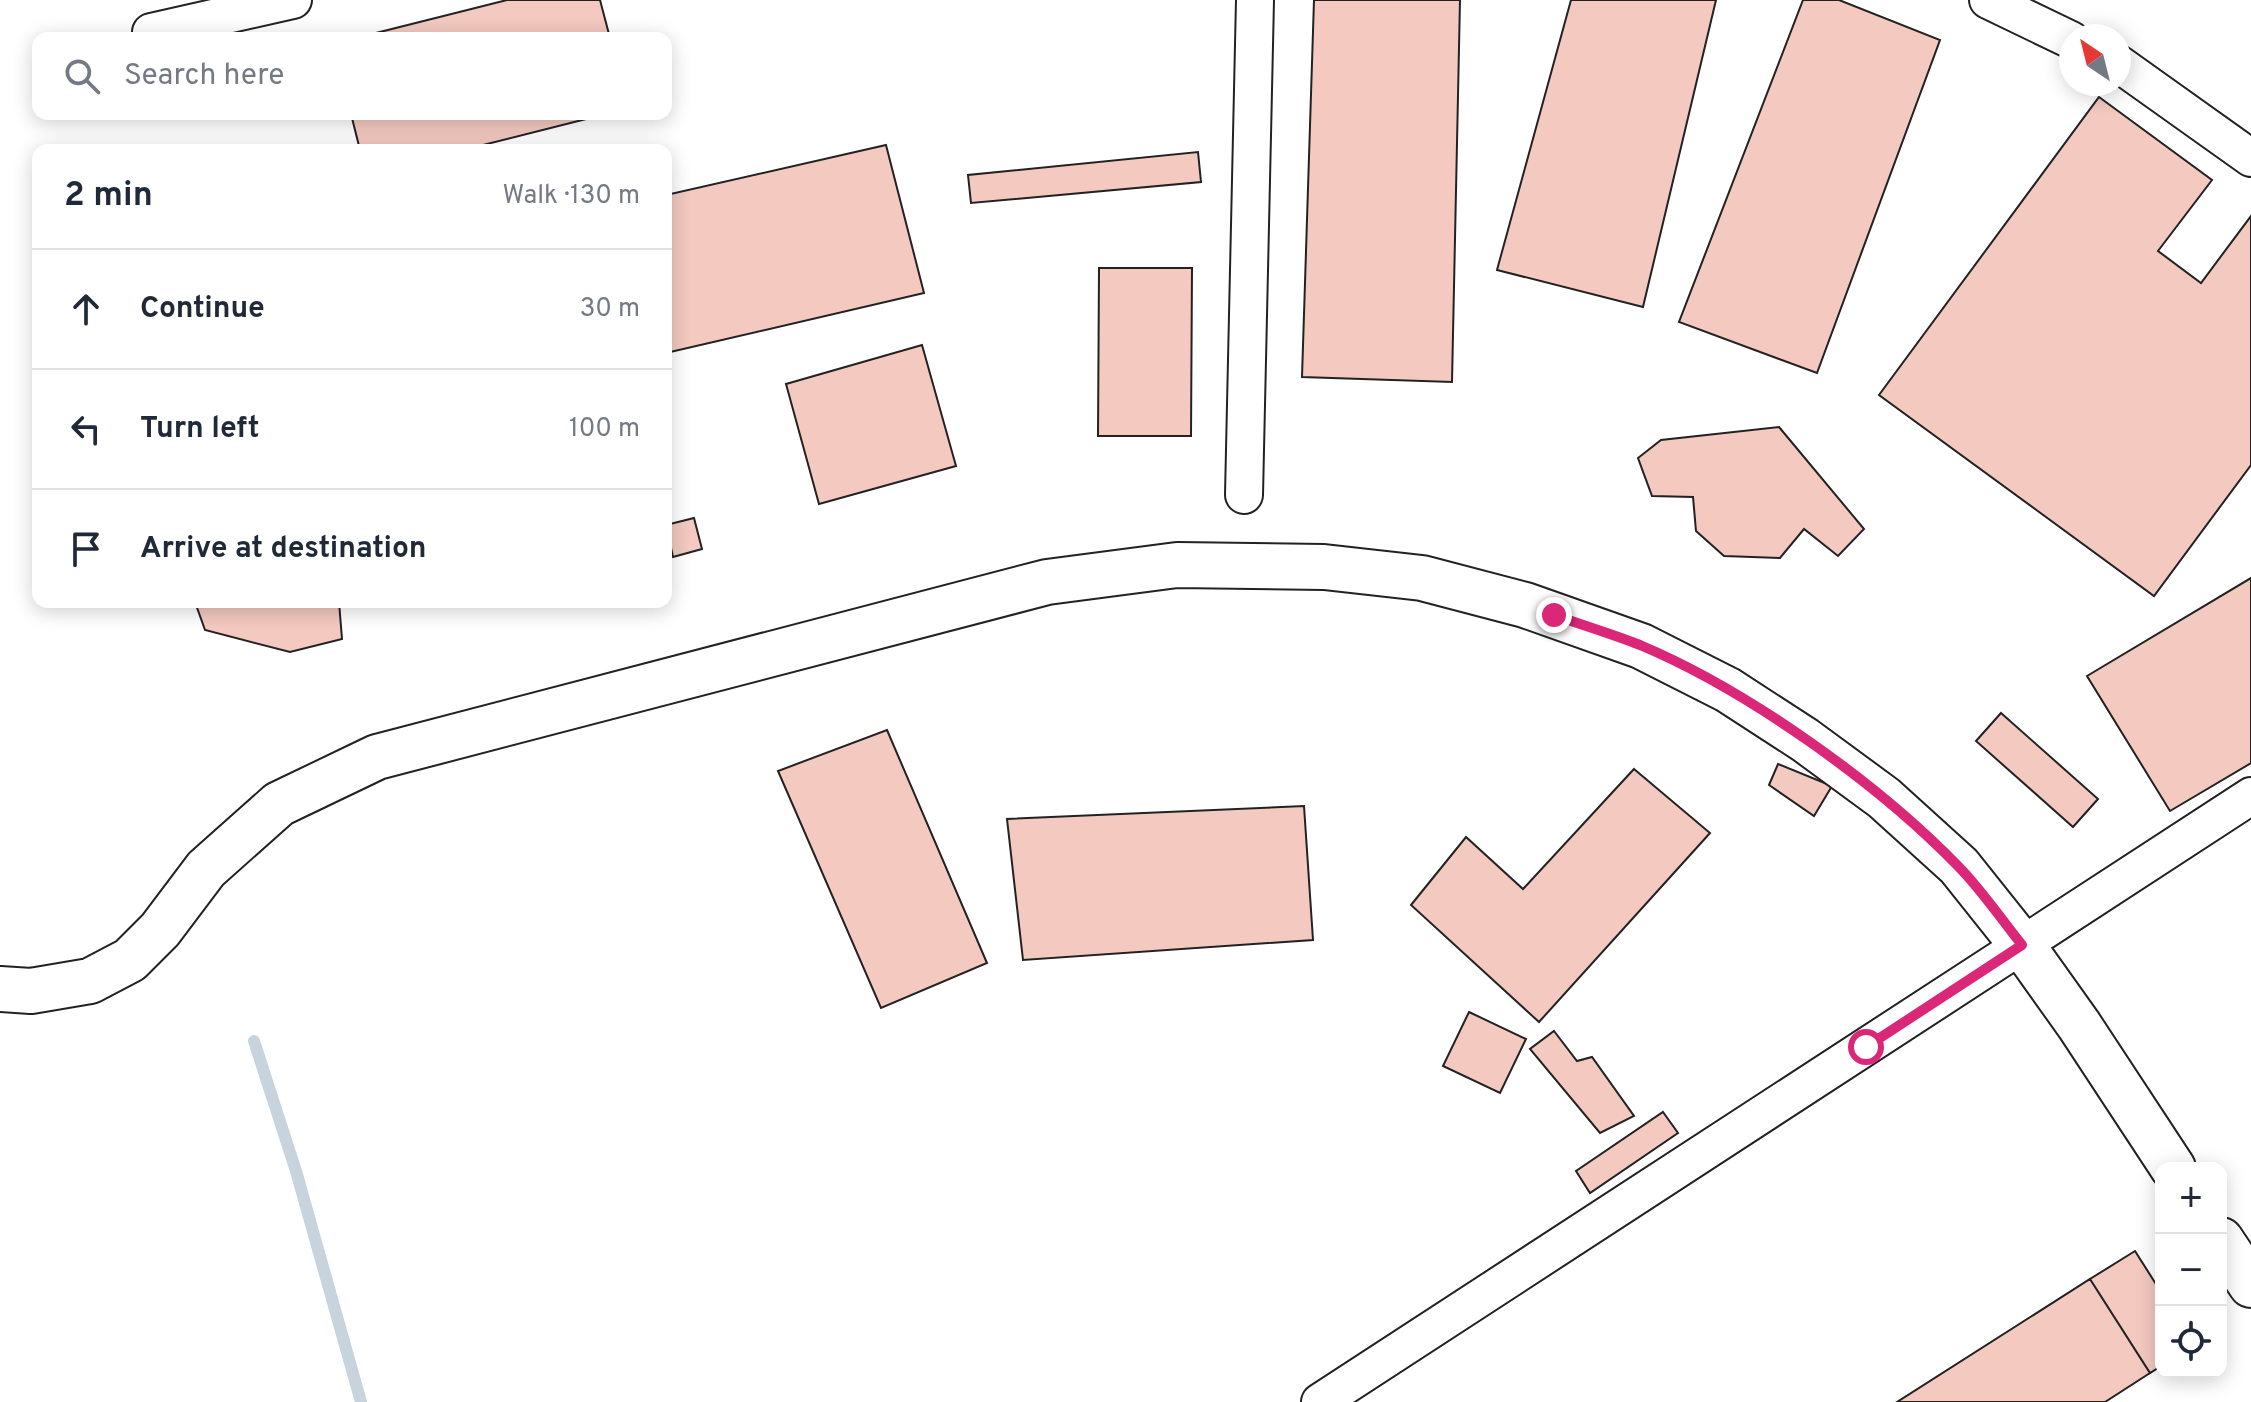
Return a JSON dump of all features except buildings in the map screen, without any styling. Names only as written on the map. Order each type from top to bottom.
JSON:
[{"type":"street","points":[[151,32],[293,0]]},
{"type":"street","points":[[1244,495],[1255,0]]},
{"type":"street","points":[[1988,0],[2059,34]]},
{"type":"street","points":[[2131,73],[2251,158]]},
{"type":"street","points":[[0,989],[31,991],[90,981],[130,960],[160,930],[206,869],[279,804],[377,757],[1047,582],[1177,565],[1324,567],[1422,578],[1525,605],[1641,646],[1728,690],[1805,740],[1884,798],[1959,866],[2022,945],[2169,1162]]},
{"type":"street","points":[[1320,1402],[2251,796]]},
{"type":"street","points":[[2227,1249],[2251,1285]]},
{"type":"waterway","points":[[254,1041],[296,1171],[361,1402]]},
{"type":"route","points":[[1554,615],[1641,646],[1728,690],[1805,740],[1884,798],[1959,866],[2022,945],[1866,1047]]}]
